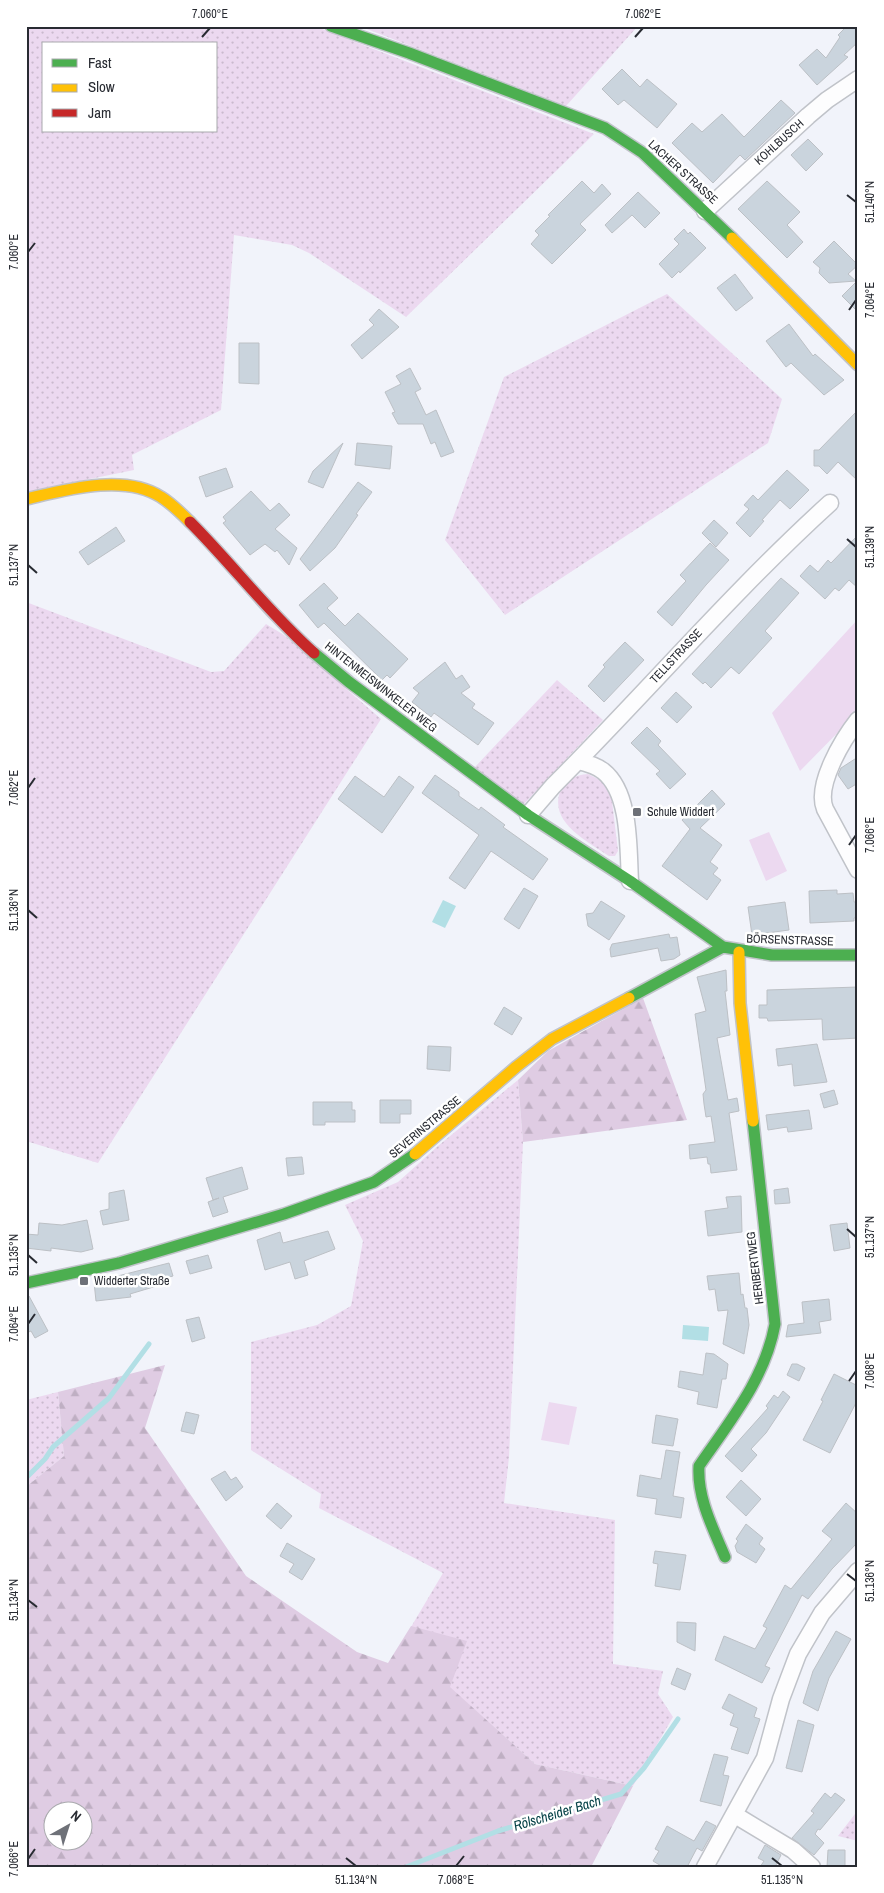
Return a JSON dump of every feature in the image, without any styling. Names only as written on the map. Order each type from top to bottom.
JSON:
[{"type":"street","name":"LACHER STRASSE","points":[[331,26],[408,53],[605,128],[643,153],[705,211],[858,365]]},
{"type":"street","name":"KOHLBUSCH","points":[[705,211],[808,116],[827,100],[858,79]]},
{"type":"street","name":"HINTENMEISWINKELER WEG","points":[[26,499],[66,490],[121,484],[136,486],[160,496],[169,502],[202,534],[272,612],[330,667],[462,768],[528,815],[630,881],[723,948]]},
{"type":"street","name":"TELLSTRASSE","points":[[528,815],[726,604],[793,536],[830,503]]},
{"type":"street","points":[[858,720],[829,768],[823,800],[825,809],[858,870]]},
{"type":"street","points":[[578,761],[602,771],[619,792],[625,818],[630,881]]},
{"type":"street","name":"BÖRSENSTRASSE","points":[[723,948],[739,952],[801,956],[858,955]]},
{"type":"street","name":"SEVERINSTRASSE","points":[[26,1283],[119,1263],[201,1240],[284,1214],[374,1182],[412,1157],[547,1042],[564,1031],[723,948]]},
{"type":"street","name":"HERIBERTWEG","points":[[725,1557],[700,1488],[697,1474],[699,1466],[761,1372],[771,1346],[775,1324],[740,1003],[739,952]]},
{"type":"street","points":[[705,1867],[765,1758],[781,1700],[798,1654],[822,1613],[858,1571]]},
{"type":"street","points":[[735,1815],[793,1850],[812,1867]]},
{"type":"shaded area","points":[[26,26],[314,26],[594,134],[406,317],[309,253],[292,245],[234,235],[221,410],[132,455],[134,470],[26,492]]},
{"type":"shaded area","points":[[359,26],[638,26],[566,106]]},
{"type":"shaded area","points":[[667,294],[782,399],[768,443],[505,615],[445,540],[504,377]]},
{"type":"shaded area","points":[[26,602],[211,672],[224,671],[266,624],[284,635],[381,719],[98,1163],[26,1141]]},
{"type":"shaded area","points":[[858,619],[858,712],[800,771],[772,713]]},
{"type":"shaded area","points":[[557,680],[603,720],[522,806],[475,767]]},
{"type":"shaded area","points":[[588,774],[604,782],[611,793],[618,851],[615,856],[609,856],[582,838],[565,822],[560,813],[558,803],[562,788],[571,779]]},
{"type":"shaded area","points":[[769,832],[787,871],[766,881],[749,840]]},
{"type":"shaded area","points":[[518,1080],[523,1142],[509,1457],[504,1503],[615,1520],[613,1664],[663,1671],[658,1694],[673,1717],[633,1786],[535,1764],[449,1687],[411,1627],[443,1573],[319,1508],[321,1494],[251,1450],[251,1342],[317,1325],[351,1306],[363,1241],[345,1205],[398,1182],[438,1146]]},
{"type":"shaded area","points":[[58,1392],[64,1456],[26,1487],[26,1400]]},
{"type":"shaded area","points":[[549,1402],[577,1407],[569,1445],[541,1440]]},
{"type":"shaded area","points":[[858,1810],[858,1841],[838,1836]]},
{"type":"green space","points":[[643,998],[687,1120],[523,1142],[518,1080],[548,1051]]},
{"type":"green space","points":[[165,1365],[145,1428],[246,1576],[357,1652],[388,1663],[411,1626],[467,1641],[450,1687],[535,1764],[633,1786],[591,1867],[26,1867],[26,1487],[64,1456],[58,1392]]},
{"type":"water","points":[[443,900],[456,906],[445,928],[432,922]]},
{"type":"water","points":[[683,1325],[709,1327],[708,1341],[682,1339]]},
{"type":"building","points":[[847,26],[858,26],[858,42],[844,55],[848,57],[817,85],[799,65],[817,49],[826,58],[840,37],[838,35]]},
{"type":"building","points":[[622,69],[640,87],[647,79],[677,104],[657,128],[624,100],[618,105],[602,89]]},
{"type":"building","points":[[781,100],[795,113],[745,160],[740,155],[713,183],[672,143],[692,123],[702,132],[722,114],[744,137]]},
{"type":"building","points":[[808,139],[823,154],[806,171],[791,155]]},
{"type":"building","points":[[582,181],[594,193],[602,184],[611,194],[580,224],[586,230],[552,264],[531,244],[539,235],[535,231]]},
{"type":"building","points":[[767,181],[800,212],[787,225],[803,242],[787,258],[738,209]]},
{"type":"building","points":[[638,192],[660,213],[645,228],[632,215],[612,233],[605,225]]},
{"type":"building","points":[[684,229],[688,234],[690,232],[706,248],[680,273],[679,271],[672,278],[659,264],[679,244],[674,239]]},
{"type":"building","points":[[834,241],[858,265],[848,274],[856,281],[829,283],[819,273],[820,268],[813,262]]},
{"type":"building","points":[[735,274],[753,298],[736,311],[717,288]]},
{"type":"building","points":[[858,280],[858,312],[842,296]]},
{"type":"building","points":[[379,309],[399,327],[362,359],[351,345],[374,325],[369,320]]},
{"type":"building","points":[[789,324],[813,356],[815,354],[844,380],[824,395],[791,363],[786,367],[766,341]]},
{"type":"building","points":[[239,343],[259,343],[259,384],[239,383]]},
{"type":"building","points":[[410,368],[421,389],[415,392],[426,415],[436,410],[454,452],[441,457],[435,442],[431,444],[423,424],[398,424],[392,413],[395,412],[385,392],[401,384],[396,376]]},
{"type":"building","points":[[858,410],[858,481],[838,462],[827,474],[819,466],[814,466],[814,450],[819,450]]},
{"type":"building","points":[[343,443],[323,488],[308,482],[313,471]]},
{"type":"building","points":[[357,443],[392,446],[390,469],[355,465]]},
{"type":"building","points":[[226,468],[233,487],[206,497],[199,477]]},
{"type":"building","points":[[787,470],[809,490],[790,509],[780,500],[750,537],[736,523],[749,509],[744,505],[753,495],[758,500]]},
{"type":"building","points":[[358,482],[372,492],[335,548],[310,571],[300,559]]},
{"type":"building","points":[[251,491],[270,511],[279,503],[290,515],[275,529],[297,548],[289,565],[277,550],[275,552],[265,544],[250,555],[223,523],[226,521],[223,517]]},
{"type":"building","points":[[714,520],[728,533],[716,547],[702,533]]},
{"type":"building","points":[[116,527],[125,541],[88,565],[79,552]]},
{"type":"building","points":[[858,535],[858,588],[849,580],[839,591],[835,588],[825,599],[800,576],[810,565],[818,572],[828,560],[831,563]]},
{"type":"building","points":[[710,543],[729,560],[672,626],[657,612],[686,581],[680,575]]},
{"type":"building","points":[[781,578],[799,593],[765,631],[772,638],[739,674],[731,667],[711,688],[705,682],[703,684],[692,674]]},
{"type":"building","points":[[324,583],[338,598],[327,608],[345,626],[358,613],[408,659],[390,678],[387,675],[382,680],[324,623],[318,628],[299,605]]},
{"type":"building","points":[[625,642],[644,660],[604,702],[588,686],[605,667],[603,665]]},
{"type":"building","points":[[445,662],[456,679],[462,675],[470,687],[461,693],[475,704],[472,708],[494,723],[478,745],[434,713],[431,717],[412,702],[419,693],[413,688]]},
{"type":"building","points":[[676,692],[692,707],[677,723],[661,708]]},
{"type":"building","points":[[647,727],[661,741],[658,745],[686,774],[670,789],[656,774],[660,771],[631,743]]},
{"type":"building","points":[[858,757],[858,783],[848,789],[838,775],[841,768]]},
{"type":"building","points":[[435,775],[459,792],[459,796],[479,810],[481,807],[505,825],[503,827],[548,859],[533,880],[491,851],[465,889],[449,878],[479,835],[422,793]]},
{"type":"building","points":[[355,776],[384,797],[399,776],[414,787],[382,833],[338,799]]},
{"type":"building","points":[[712,790],[725,804],[700,828],[722,845],[710,862],[718,868],[713,874],[721,880],[707,900],[662,866],[690,829],[682,820]]},
{"type":"building","points":[[524,888],[538,896],[519,929],[504,919]]},
{"type":"building","points":[[837,890],[837,894],[853,893],[854,902],[858,902],[858,917],[854,918],[854,921],[810,923],[809,891]]},
{"type":"building","points":[[601,901],[625,916],[609,940],[588,926],[586,914],[593,913]]},
{"type":"building","points":[[785,902],[789,930],[752,935],[748,907]]},
{"type":"building","points":[[669,934],[670,938],[677,937],[680,955],[674,959],[661,961],[658,948],[611,957],[610,949],[612,944]]},
{"type":"building","points":[[726,970],[727,991],[725,991],[730,1035],[717,1038],[728,1100],[737,1098],[738,1104],[739,1111],[729,1113],[737,1170],[711,1173],[707,1157],[690,1159],[689,1145],[715,1142],[711,1116],[706,1117],[704,1104],[703,1094],[706,1090],[695,1014],[706,1011],[697,977]]},
{"type":"building","points":[[858,987],[858,1038],[823,1040],[822,1019],[768,1021],[767,1018],[759,1018],[759,1005],[767,1005],[767,990]]},
{"type":"building","points":[[504,1007],[522,1018],[512,1035],[494,1024]]},
{"type":"building","points":[[817,1044],[827,1082],[794,1086],[792,1064],[778,1066],[776,1049]]},
{"type":"building","points":[[428,1046],[451,1047],[450,1071],[427,1069]]},
{"type":"building","points":[[834,1090],[838,1104],[824,1108],[820,1094]]},
{"type":"building","points":[[380,1100],[411,1100],[411,1114],[400,1114],[400,1123],[380,1123]]},
{"type":"building","points":[[313,1102],[352,1102],[352,1110],[355,1110],[355,1122],[325,1122],[325,1125],[313,1125]]},
{"type":"building","points":[[809,1110],[812,1129],[788,1132],[787,1127],[768,1130],[766,1115]]},
{"type":"building","points":[[302,1157],[304,1174],[288,1176],[286,1158]]},
{"type":"building","points":[[242,1167],[248,1189],[223,1197],[228,1212],[213,1217],[208,1202],[219,1198],[213,1200],[206,1178]]},
{"type":"building","points":[[788,1188],[790,1203],[775,1204],[774,1190]]},
{"type":"building","points":[[124,1190],[129,1220],[103,1225],[100,1211],[109,1209],[109,1193]]},
{"type":"building","points":[[741,1196],[742,1232],[708,1236],[705,1211],[728,1208],[726,1197]]},
{"type":"building","points":[[87,1220],[93,1249],[81,1252],[51,1248],[51,1251],[26,1248],[26,1234],[38,1235],[39,1223],[62,1225]]},
{"type":"building","points":[[847,1223],[850,1248],[834,1251],[830,1225]]},
{"type":"building","points":[[328,1231],[335,1249],[304,1261],[308,1275],[295,1279],[290,1262],[265,1270],[257,1240],[280,1232],[283,1243]]},
{"type":"building","points":[[208,1255],[212,1268],[190,1274],[186,1261]]},
{"type":"building","points":[[169,1263],[173,1276],[159,1280],[160,1285],[130,1294],[131,1297],[96,1301],[94,1282]]},
{"type":"building","points":[[739,1273],[741,1295],[743,1294],[745,1308],[747,1308],[749,1325],[744,1354],[723,1344],[728,1310],[718,1311],[715,1289],[709,1290],[707,1276]]},
{"type":"building","points":[[26,1296],[29,1296],[48,1331],[35,1338],[31,1331],[26,1333]]},
{"type":"building","points":[[829,1299],[831,1320],[819,1322],[821,1333],[786,1337],[788,1325],[804,1323],[802,1302]]},
{"type":"building","points":[[199,1317],[205,1338],[192,1342],[186,1320]]},
{"type":"building","points":[[706,1353],[714,1354],[728,1364],[726,1379],[722,1379],[717,1408],[697,1404],[699,1392],[678,1387],[680,1371],[703,1375]]},
{"type":"building","points":[[792,1364],[805,1368],[799,1381],[787,1375]]},
{"type":"building","points":[[834,1374],[858,1386],[858,1399],[830,1453],[803,1440],[823,1401],[821,1400]]},
{"type":"building","points":[[783,1391],[790,1397],[766,1433],[751,1449],[757,1455],[742,1472],[725,1456],[768,1408],[766,1406],[774,1395],[778,1398]]},
{"type":"building","points":[[186,1412],[199,1415],[194,1434],[181,1431]]},
{"type":"building","points":[[656,1415],[678,1419],[673,1446],[652,1443]]},
{"type":"building","points":[[666,1450],[680,1452],[673,1496],[684,1498],[681,1518],[655,1514],[657,1499],[637,1496],[640,1475],[661,1479]]},
{"type":"building","points":[[225,1471],[231,1480],[236,1477],[243,1487],[226,1501],[211,1479]]},
{"type":"building","points":[[741,1480],[761,1499],[746,1516],[726,1497]]},
{"type":"building","points":[[277,1503],[292,1516],[281,1529],[266,1516]]},
{"type":"building","points":[[846,1503],[858,1514],[858,1542],[832,1569],[808,1599],[802,1595],[765,1666],[770,1668],[762,1683],[715,1660],[724,1636],[755,1649],[767,1628],[763,1626],[785,1585],[791,1589],[832,1539],[822,1531]]},
{"type":"building","points":[[746,1524],[763,1538],[759,1544],[765,1549],[756,1563],[737,1552],[735,1546],[738,1541],[736,1539]]},
{"type":"building","points":[[287,1543],[315,1559],[302,1580],[289,1572],[294,1564],[280,1556]]},
{"type":"building","points":[[655,1551],[686,1555],[680,1590],[655,1586],[658,1564],[653,1563]]},
{"type":"building","points":[[677,1622],[696,1623],[695,1651],[677,1642]]},
{"type":"building","points":[[836,1631],[851,1639],[829,1678],[818,1711],[803,1703],[813,1671]]},
{"type":"building","points":[[677,1668],[691,1674],[685,1690],[671,1684]]},
{"type":"building","points":[[729,1694],[757,1708],[754,1717],[760,1719],[748,1754],[731,1749],[738,1728],[730,1725],[734,1714],[722,1708]]},
{"type":"building","points":[[798,1720],[814,1725],[802,1772],[786,1768]]},
{"type":"building","points":[[714,1754],[728,1757],[723,1775],[729,1776],[721,1806],[700,1801]]},
{"type":"building","points":[[825,1793],[831,1798],[835,1793],[845,1800],[815,1834],[824,1843],[814,1855],[792,1838],[814,1813],[811,1811]]},
{"type":"building","points":[[706,1821],[716,1826],[702,1851],[697,1848],[687,1867],[663,1867],[653,1861],[659,1851],[655,1849],[667,1826],[694,1841]]},
{"type":"building","points":[[765,1845],[781,1855],[775,1867],[760,1867],[764,1861],[758,1858]]},
{"type":"building","points":[[828,1850],[845,1850],[845,1867],[827,1867]]},
{"type":"waterway","points":[[26,1478],[45,1459],[53,1447],[109,1398],[149,1344]]},
{"type":"waterway","name":"Rölscheider Bach","points":[[406,1867],[498,1831],[621,1794],[644,1768],[678,1719]]},
{"type":"traffic: fast","points":[[331,26],[409,53],[605,128],[643,153],[732,238]]},
{"type":"traffic: fast","points":[[314,653],[349,682],[528,815],[630,881],[723,947],[772,955],[858,955]]},
{"type":"traffic: fast","points":[[629,998],[723,947]]},
{"type":"traffic: fast","points":[[725,1557],[703,1501],[699,1466],[734,1416],[755,1381],[770,1344],[775,1324],[753,1121]]},
{"type":"traffic: fast","points":[[26,1283],[119,1263],[284,1214],[374,1182],[415,1154]]},
{"type":"traffic: slow","points":[[732,238],[858,365]]},
{"type":"traffic: slow","points":[[26,499],[76,488],[112,485],[130,486],[146,490],[161,497],[190,522]]},
{"type":"traffic: slow","points":[[739,952],[740,1003],[753,1121]]},
{"type":"traffic: slow","points":[[415,1154],[516,1067],[552,1039],[629,998]]},
{"type":"traffic: jam","points":[[190,522],[297,638],[314,653]]},
{"type":"place","name":"Schule Widdert","points":[[637,812]]},
{"type":"place","name":"Widderter Straße","points":[[84,1281]]}]
